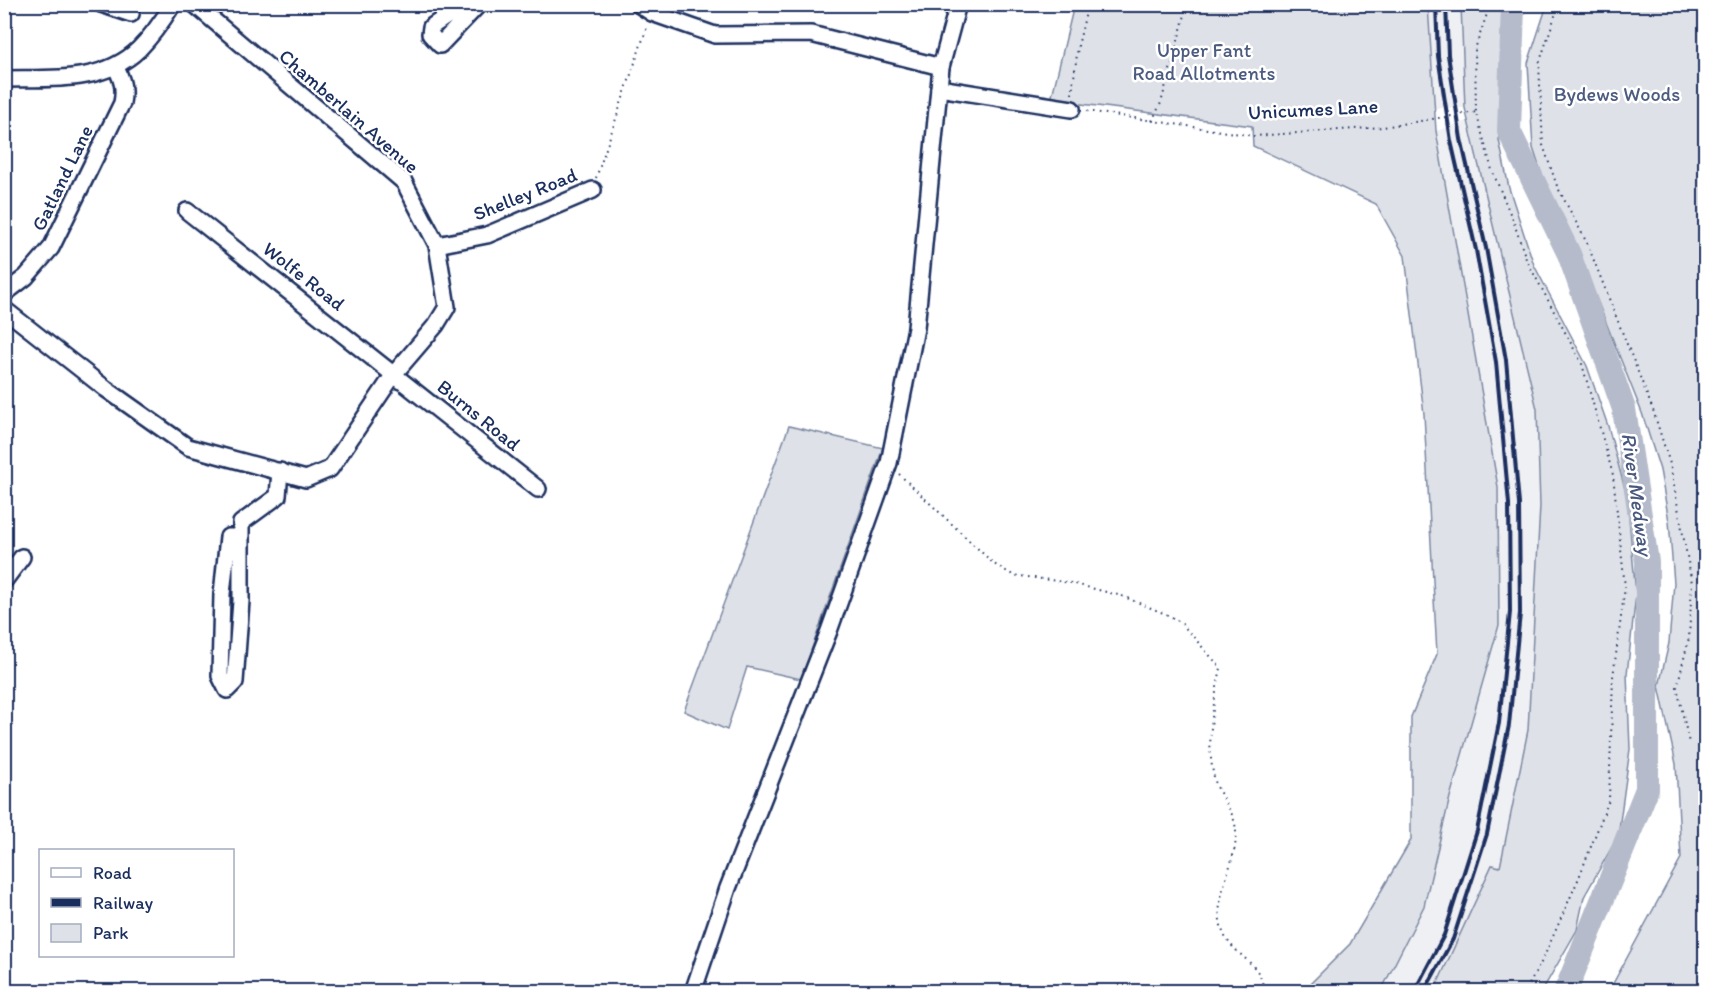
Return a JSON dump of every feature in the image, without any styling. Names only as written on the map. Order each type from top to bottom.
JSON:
[{"type":"street","points":[[100,4],[131,14]]},
{"type":"street","points":[[4,79],[90,75],[115,66],[137,50],[157,28],[173,4]]},
{"type":"street","name":"Chamberlain Avenue","points":[[4,309],[106,389],[188,447],[306,479],[330,469],[394,374],[436,325],[447,307],[437,245],[404,182],[194,4]]},
{"type":"street","points":[[464,19],[479,4]]},
{"type":"street","points":[[638,4],[652,13],[715,35],[811,34],[941,67]]},
{"type":"street","points":[[693,992],[728,888],[830,631],[889,463],[916,328],[941,67],[958,4]]},
{"type":"street","name":"Gatland Lane","points":[[4,294],[26,277],[51,248],[89,173],[122,103],[124,90],[115,66]]},
{"type":"street","points":[[939,88],[1072,109]]},
{"type":"street","name":"Shelley Road","points":[[437,245],[487,235],[593,190]]},
{"type":"street","name":"Wolfe Road","points":[[188,211],[394,374]]},
{"type":"street","name":"Burns Road","points":[[394,374],[538,489]]},
{"type":"street","points":[[240,537],[228,537],[222,594],[219,676],[227,690],[235,682],[241,601],[241,523],[278,496],[280,471]]},
{"type":"street","points":[[222,594],[241,601]]},
{"type":"path","points":[[1072,109],[1071,96],[1078,46],[1088,4]]},
{"type":"path","points":[[1152,121],[1161,104],[1188,4]]},
{"type":"path","points":[[1489,4],[1475,49],[1476,112],[1492,170],[1514,223],[1526,260],[1582,364],[1613,475],[1625,587],[1613,677],[1608,800],[1578,880],[1525,992]]},
{"type":"path","points":[[1559,4],[1539,64],[1543,145],[1557,186],[1591,254],[1653,410],[1670,464],[1692,583],[1689,638],[1677,687],[1689,744]]},
{"type":"path","points":[[593,190],[652,13]]},
{"type":"path","name":"Unicumes Lane","points":[[1072,109],[1254,136],[1383,127],[1476,112]]},
{"type":"path","points":[[889,463],[994,564],[1013,575],[1071,583],[1122,596],[1168,615],[1180,622],[1221,668],[1211,719],[1210,756],[1216,784],[1233,812],[1236,835],[1219,908],[1222,931],[1233,949],[1257,969],[1263,992]]},
{"type":"shaded area","points":[[1428,5],[1461,5],[1465,108],[1434,108]]},
{"type":"shaded area","points":[[1468,121],[1537,409],[1540,506],[1528,730],[1499,867],[1455,991],[1381,992],[1424,906],[1450,797],[1498,487],[1436,131]]},
{"type":"green space","name":"Upper Fant Road Allotments","points":[[1074,5],[1428,5],[1436,131],[1498,487],[1499,625],[1450,797],[1424,906],[1381,991],[1303,991],[1350,944],[1411,840],[1411,717],[1437,654],[1424,414],[1405,256],[1376,204],[1253,146],[1252,126],[1051,100]]},
{"type":"green space","points":[[1461,5],[1504,5],[1499,140],[1509,188],[1534,265],[1587,366],[1608,426],[1627,497],[1636,594],[1627,674],[1630,749],[1618,836],[1584,897],[1577,930],[1542,991],[1434,991],[1492,865],[1500,867],[1528,730],[1540,506],[1537,409],[1465,108]]},
{"type":"green space","name":"Bydews Woods","points":[[1547,5],[1705,5],[1706,987],[1703,991],[1609,991],[1681,858],[1676,764],[1659,686],[1669,643],[1674,583],[1669,521],[1660,470],[1642,413],[1576,247],[1547,190],[1533,148],[1528,63]]},
{"type":"green space","points":[[789,426],[883,448],[801,679],[747,667],[727,730],[684,711]]},
{"type":"waterway","name":"River Medway","points":[[1513,4],[1509,131],[1569,254],[1624,409],[1647,562],[1647,789],[1565,992]]},
{"type":"railway","points":[[1414,992],[1444,935],[1477,831],[1499,723],[1510,612],[1509,504],[1496,362],[1476,250],[1451,141],[1438,56],[1436,4]]},
{"type":"railway","points":[[1424,992],[1453,939],[1487,834],[1509,725],[1520,613],[1519,504],[1506,360],[1486,248],[1461,139],[1448,55],[1446,4]]}]
